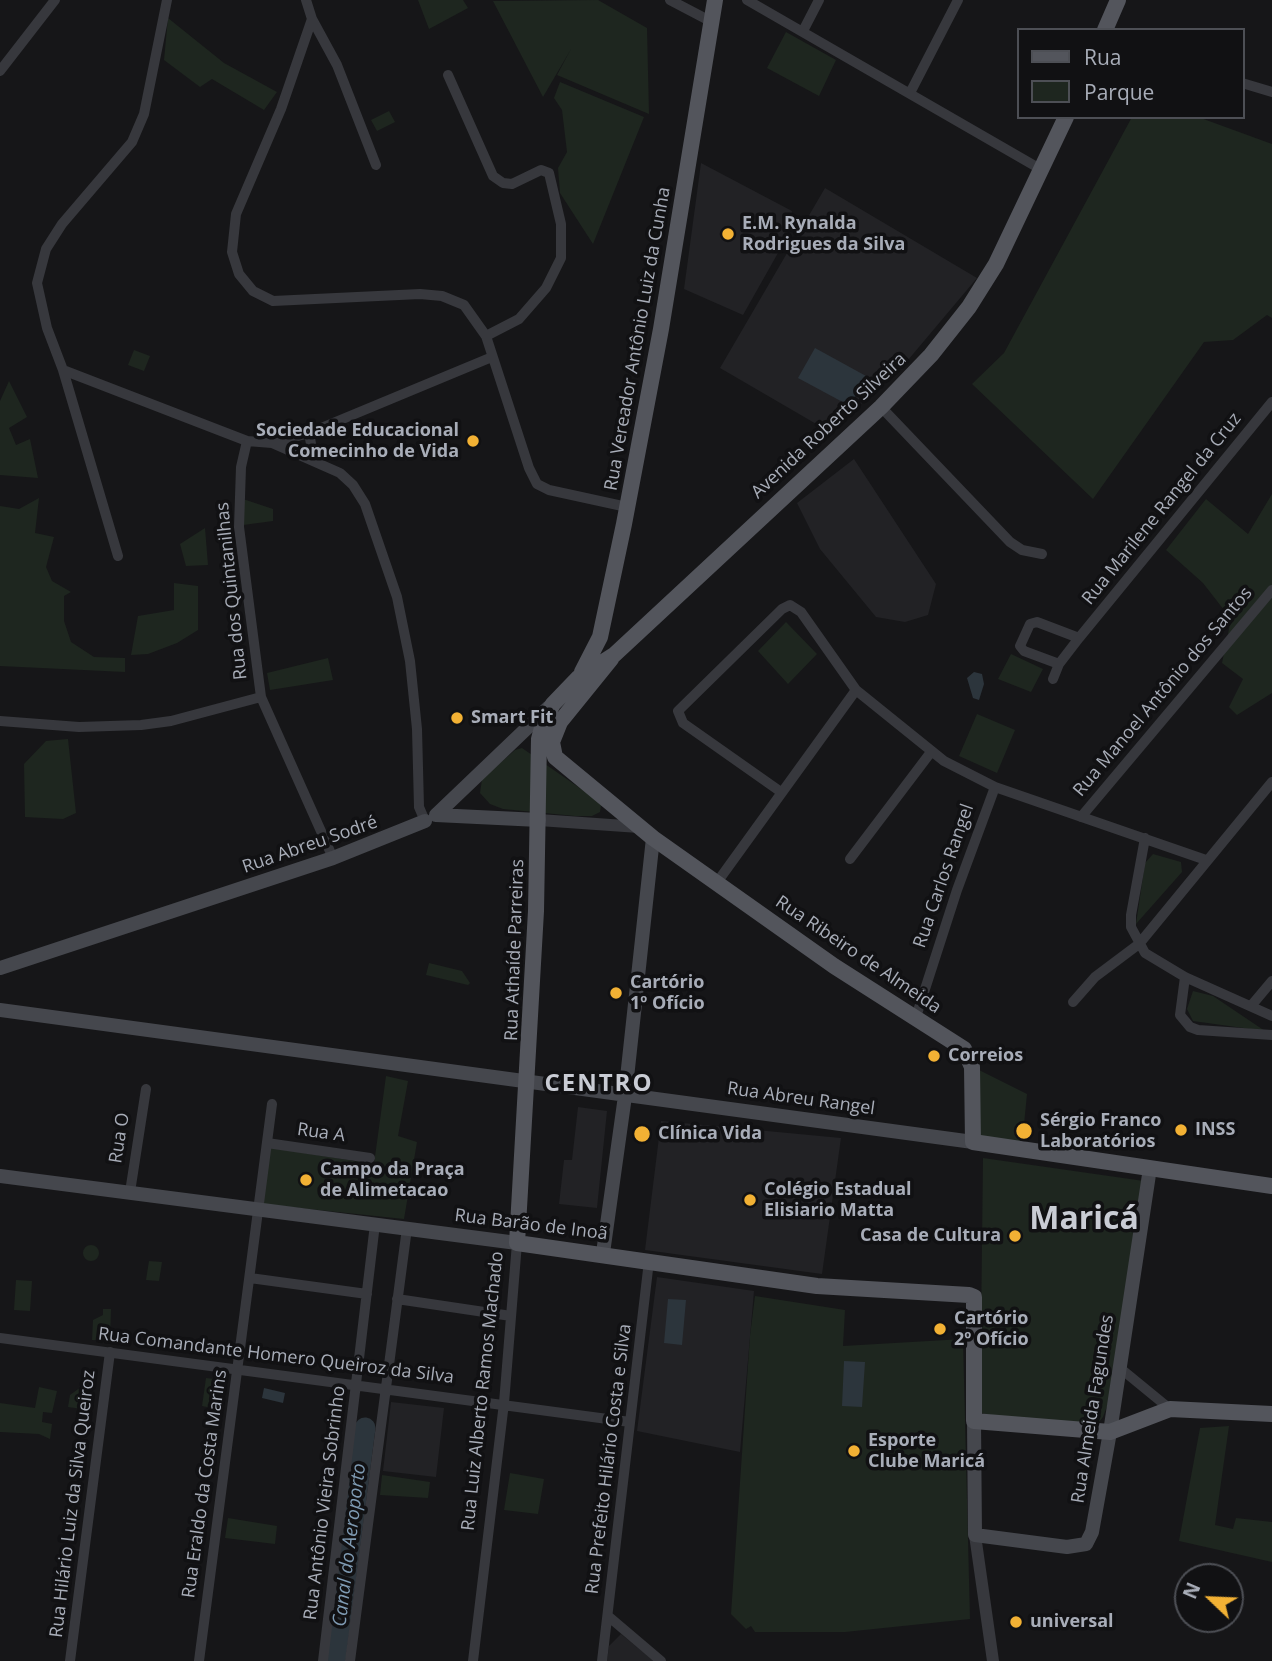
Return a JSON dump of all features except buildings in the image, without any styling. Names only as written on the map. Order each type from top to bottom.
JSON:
[{"type":"main road","name":"Rua Vereador Antônio Luiz da Cunha","points":[[578,678],[602,630],[627,507],[661,329],[715,0]]},
{"type":"main road","points":[[1106,28],[1118,0]]},
{"type":"main road","name":"Avenida Roberto Silveira","points":[[430,818],[578,678],[614,655],[881,407],[937,348],[969,307],[996,264],[1065,119]]},
{"type":"main road","name":"Avenida Roberto Silveira","points":[[565,768],[552,748],[555,729],[601,675],[614,655]]},
{"type":"main road","name":"Rua Athaíde Parreiras","points":[[528,1082],[540,733],[553,704]]},
{"type":"main road","name":"Rua Ribeiro de Almeida","points":[[565,768],[653,838],[718,881],[817,954],[964,1049],[970,1058],[972,1142]]},
{"type":"main road","name":"Rua Abreu Sodré","points":[[0,968],[333,858],[430,818],[539,820]]},
{"type":"main road","points":[[603,1253],[625,1096],[653,838]]},
{"type":"main road","name":"Rua Abreu Rangel","points":[[0,1010],[972,1142]]},
{"type":"main road","name":"Rua Luiz Alberto Ramos Machado","points":[[517,1243],[528,1082]]},
{"type":"main road","points":[[972,1142],[1272,1186]]},
{"type":"main road","name":"Rua Almeida Fagundes","points":[[975,1535],[1068,1547],[1086,1544],[1092,1532],[1150,1168]]},
{"type":"main road","name":"Rua Barão de Inoã","points":[[0,1176],[603,1253],[817,1286],[957,1293],[974,1297],[974,1421]]},
{"type":"main road","points":[[975,1535],[974,1421],[1110,1432],[1170,1409],[1272,1414]]},
{"type":"street","points":[[0,71],[55,0]]},
{"type":"street","points":[[118,556],[39,299],[39,266],[62,224],[132,142],[144,114],[167,0]]},
{"type":"street","points":[[306,0],[312,19],[337,65],[376,165]]},
{"type":"street","points":[[670,0],[712,22]]},
{"type":"street","points":[[747,0],[1042,170]]},
{"type":"street","points":[[803,31],[819,0]]},
{"type":"street","points":[[910,93],[958,0]]},
{"type":"street","points":[[312,19],[281,110],[236,214],[232,252],[239,274],[262,298],[286,303],[442,296],[464,305],[486,336],[529,468],[537,484],[550,490],[627,507]]},
{"type":"street","points":[[448,75],[493,176],[509,184],[541,170],[550,173],[561,224],[561,258],[546,288],[519,319],[486,336]]},
{"type":"street","points":[[1244,84],[1272,92]]},
{"type":"street","points":[[272,443],[309,433],[492,357]]},
{"type":"street","points":[[63,370],[247,441],[272,443],[340,473],[353,485],[365,504],[397,597],[415,696],[419,807],[430,818]]},
{"type":"street","name":"Rua Marilene Rangel da Cruz","points":[[1053,679],[1059,664],[1079,638],[1272,402]]},
{"type":"street","points":[[881,407],[1010,542],[1022,550],[1042,554]]},
{"type":"street","points":[[309,433],[314,460]]},
{"type":"street","name":"Rua dos Quintanilhas","points":[[247,441],[241,467],[239,527],[261,697],[333,858]]},
{"type":"street","name":"Rua Manoel Antônio dos Santos","points":[[1082,817],[1272,590]]},
{"type":"street","points":[[780,792],[682,723],[678,715],[680,707],[782,609],[794,606],[856,690],[931,752],[995,788],[1206,860]]},
{"type":"street","points":[[1059,664],[1024,651],[1020,646],[1030,624],[1037,621],[1079,638]]},
{"type":"street","points":[[718,881],[856,690]]},
{"type":"street","name":"Rua dos Quintanilhas","points":[[0,721],[79,727],[141,726],[171,721],[261,697]]},
{"type":"street","points":[[850,859],[931,752]]},
{"type":"street","points":[[1073,1002],[1095,977],[1139,944],[1272,782]]},
{"type":"street","name":"Rua Carlos Rangel","points":[[916,1017],[957,890],[995,788]]},
{"type":"street","name":"Rua Abreu Sodré","points":[[539,820],[639,827]]},
{"type":"street","points":[[1145,838],[1131,915],[1131,927],[1139,944],[1157,962],[1272,1016]]},
{"type":"street","points":[[1185,977],[1180,1015],[1189,1027],[1198,1030],[1272,1035]]},
{"type":"street","points":[[1251,1006],[1272,981]]},
{"type":"street","name":"Rua O","points":[[130,1192],[146,1088]]},
{"type":"street","name":"Rua Eraldo da Costa Marins","points":[[199,1661],[272,1104]]},
{"type":"street","name":"Rua A","points":[[267,1143],[370,1158]]},
{"type":"street","name":"Rua Antônio Vieira Sobrinho","points":[[323,1661],[375,1224]]},
{"type":"street","points":[[350,1661],[407,1228]]},
{"type":"street","name":"Rua Luiz Alberto Ramos Machado","points":[[473,1661],[504,1403],[517,1243]]},
{"type":"street","name":"Rua Prefeito Hilário Costa e Silva","points":[[602,1661],[649,1261]]},
{"type":"street","points":[[250,1278],[367,1294]]},
{"type":"street","points":[[397,1299],[511,1316]]},
{"type":"street","name":"Rua Comandante Homero Queiroz da Silva","points":[[0,1338],[631,1422]]},
{"type":"street","name":"Rua Hilário Luiz da Silva Queiroz","points":[[70,1661],[110,1352]]},
{"type":"street","points":[[1120,1368],[1170,1409]]},
{"type":"street","points":[[975,1535],[993,1661]]},
{"type":"street","points":[[608,1616],[661,1661]]},
{"type":"shaded area","points":[[701,163],[792,211],[787,237],[743,315],[684,289]]},
{"type":"shaded area","points":[[825,188],[977,278],[903,366],[830,432],[720,368]]},
{"type":"shaded area","points":[[815,348],[866,376],[850,406],[798,378]]},
{"type":"shaded area","points":[[854,459],[936,584],[928,615],[905,622],[876,617],[820,549],[797,503]]},
{"type":"shaded area","points":[[974,672],[982,674],[984,684],[979,700],[973,698],[967,678]]},
{"type":"shaded area","points":[[578,1107],[607,1111],[597,1208],[559,1204],[564,1160],[572,1160]]},
{"type":"shaded area","points":[[661,1121],[841,1138],[822,1274],[645,1250]]},
{"type":"shaded area","points":[[657,1277],[754,1291],[740,1452],[637,1431]]},
{"type":"shaded area","points":[[668,1299],[686,1300],[682,1345],[664,1343]]},
{"type":"shaded area","points":[[844,1361],[865,1362],[862,1407],[842,1406]]},
{"type":"shaded area","points":[[264,1388],[285,1393],[283,1403],[262,1398]]},
{"type":"shaded area","points":[[391,1402],[444,1408],[436,1477],[383,1471]]},
{"type":"shaded area","points":[[621,1634],[654,1661],[607,1661],[609,1646]]},
{"type":"green space","points":[[418,0],[463,0],[468,8],[429,29]]},
{"type":"green space","points":[[598,0],[647,28],[649,114],[557,75],[571,49],[543,97],[493,1]]},
{"type":"green space","points":[[168,18],[224,63],[277,92],[264,110],[212,79],[200,87],[164,60]]},
{"type":"green space","points":[[786,32],[836,60],[819,96],[767,68]]},
{"type":"green space","points":[[560,82],[644,117],[593,244],[560,193],[558,168],[567,152],[562,110],[554,98]]},
{"type":"green space","points":[[389,111],[395,122],[377,131],[371,120]]},
{"type":"green space","points":[[1131,119],[1203,119],[1272,144],[1272,318],[1267,315],[1233,340],[1204,342],[1093,499],[972,384],[1004,353]]},
{"type":"green space","points":[[134,350],[150,356],[144,371],[128,365]]},
{"type":"green space","points":[[9,381],[27,417],[9,428],[16,445],[30,439],[38,478],[0,475],[0,401]]},
{"type":"green space","points":[[1272,494],[1272,693],[1237,715],[1229,707],[1243,679],[1222,663],[1231,619],[1203,583],[1166,550],[1206,499],[1248,534]]},
{"type":"green space","points":[[39,498],[35,533],[54,537],[46,567],[52,581],[71,592],[64,596],[64,621],[71,642],[94,657],[125,658],[125,672],[0,666],[0,506],[19,509]]},
{"type":"green space","points":[[243,499],[273,509],[273,521],[243,525]]},
{"type":"green space","points":[[205,528],[208,565],[186,566],[180,544]]},
{"type":"green space","points":[[174,583],[198,586],[198,630],[177,643],[148,654],[131,655],[138,616],[174,610]]},
{"type":"green space","points":[[786,622],[817,654],[788,684],[758,651]]},
{"type":"green space","points":[[1011,654],[1043,669],[1031,692],[998,679]]},
{"type":"green space","points":[[328,658],[333,680],[270,690],[267,673]]},
{"type":"green space","points":[[977,714],[1015,730],[997,773],[959,756]]},
{"type":"green space","points":[[68,739],[76,813],[63,819],[25,817],[24,764],[46,741]]},
{"type":"green space","points":[[522,748],[597,800],[601,805],[600,812],[592,816],[575,816],[503,809],[490,804],[480,793],[482,779],[515,750]]},
{"type":"green space","points":[[1153,854],[1181,862],[1182,872],[1136,924],[1145,863]]},
{"type":"green space","points":[[429,963],[462,971],[470,983],[468,985],[426,975]]},
{"type":"green space","points":[[1193,991],[1213,996],[1265,1031],[1193,1021],[1187,1009]]},
{"type":"green space","points":[[977,1069],[1027,1094],[1022,1145],[975,1138]]},
{"type":"green space","points":[[386,1076],[408,1081],[398,1136],[417,1142],[404,1219],[261,1204],[267,1147],[374,1164]]},
{"type":"green space","points":[[983,1158],[1144,1181],[1110,1398],[1103,1417],[1092,1431],[980,1413]]},
{"type":"green space","points":[[88,1245],[94,1245],[99,1253],[97,1259],[88,1261],[83,1256],[83,1250]]},
{"type":"green space","points":[[149,1261],[162,1262],[159,1281],[146,1280]]},
{"type":"green space","points":[[16,1280],[32,1281],[30,1311],[14,1310]]},
{"type":"green space","name":"Esporte Clube Maricá","points":[[755,1296],[845,1310],[843,1346],[963,1339],[970,1619],[845,1632],[755,1632],[751,1626],[746,1629],[731,1614]]},
{"type":"green space","points":[[103,1309],[111,1309],[110,1341],[92,1340],[93,1320],[103,1315]]},
{"type":"green space","points":[[206,1378],[221,1380],[214,1429],[209,1428],[212,1408],[202,1406]]},
{"type":"green space","points":[[87,1383],[93,1384],[89,1410],[68,1407],[70,1395],[81,1387],[86,1388]]},
{"type":"green space","points":[[39,1387],[57,1391],[52,1413],[43,1412],[42,1422],[52,1424],[50,1439],[39,1434],[0,1432],[0,1403],[35,1408]]},
{"type":"green space","points":[[1229,1426],[1215,1525],[1233,1529],[1236,1518],[1272,1522],[1272,1562],[1179,1541],[1200,1428]]},
{"type":"green space","points":[[510,1473],[544,1479],[538,1514],[504,1510]]},
{"type":"green space","points":[[382,1475],[430,1482],[428,1498],[380,1495]]},
{"type":"green space","points":[[228,1518],[277,1526],[275,1544],[225,1538]]},
{"type":"waterway","name":"Canal do Aeroporto","points":[[335,1661],[365,1428]]},
{"type":"place","name":"E.M. Rynalda Rodrigues da Silva","points":[[728,234]]},
{"type":"place","name":"Sociedade Educacional Comecinho de Vida","points":[[473,441]]},
{"type":"place","name":"Smart Fit","points":[[457,718]]},
{"type":"place","name":"Cartório 1º Ofício","points":[[616,993]]},
{"type":"place","name":"Correios","points":[[934,1056]]},
{"type":"place","name":"INSS","points":[[1181,1130]]},
{"type":"place","name":"Sérgio Franco Laboratórios","points":[[1024,1131]]},
{"type":"place","name":"Clínica Vida","points":[[642,1134]]},
{"type":"place","name":"Campo da Praça de Alimetacao","points":[[306,1180]]},
{"type":"place","name":"Colégio Estadual Elisiario Matta","points":[[750,1200]]},
{"type":"place","name":"Casa de Cultura","points":[[1015,1236]]},
{"type":"place","name":"Cartório 2º Ofício","points":[[940,1329]]},
{"type":"place","name":"Esporte Clube Maricá","points":[[854,1451]]},
{"type":"place","name":"universal","points":[[1016,1622]]},
{"type":"district","name":"CENTRO","points":[[599,1084]]},
{"type":"district","name":"Maricá","points":[[1084,1220]]}]
